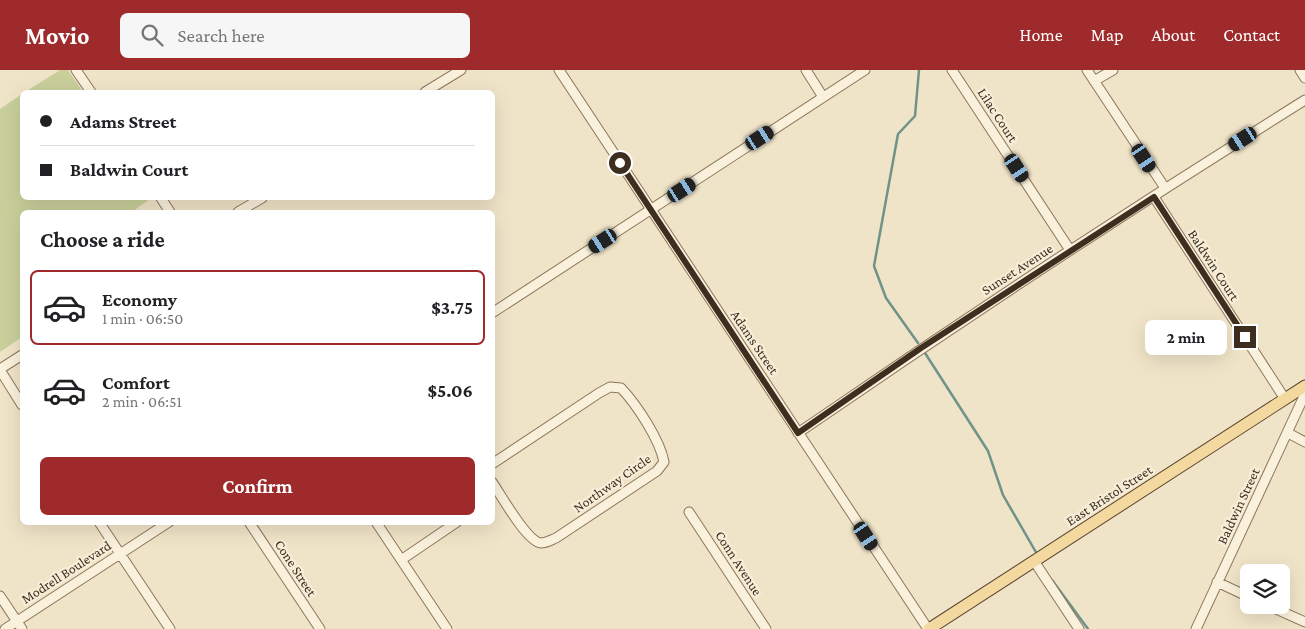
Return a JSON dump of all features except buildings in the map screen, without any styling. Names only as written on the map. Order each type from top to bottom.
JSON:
[{"type":"main road","name":"East Bristol Street","points":[[928,629],[1305,386]]},
{"type":"street","points":[[76,70],[90,90]]},
{"type":"street","points":[[428,90],[460,70]]},
{"type":"street","name":"Adams Street","points":[[559,70],[928,629]]},
{"type":"street","points":[[806,70],[823,97]]},
{"type":"street","points":[[495,311],[865,70]]},
{"type":"street","name":"Lilac Court","points":[[952,70],[1070,250]]},
{"type":"street","points":[[1087,70],[1164,188]]},
{"type":"street","points":[[1094,81],[1113,70]]},
{"type":"street","points":[[1300,70],[1305,78]]},
{"type":"street","name":"Sunset Avenue","points":[[798,433],[921,348],[1154,197],[1164,188],[1305,100]]},
{"type":"street","name":"Baldwin Court","points":[[1154,197],[1285,399]]},
{"type":"street","points":[[241,210],[259,200]]},
{"type":"street","points":[[20,355],[0,370],[20,402]]},
{"type":"street","name":"Northway Circle","points":[[495,462],[599,392],[610,387],[621,388],[627,395],[656,438],[664,462],[658,470],[556,538],[540,543],[533,540],[495,486]]},
{"type":"street","name":"Baldwin Street","points":[[1196,629],[1305,394]]},
{"type":"street","points":[[1288,433],[1305,442]]},
{"type":"street","points":[[495,498],[501,494]]},
{"type":"street","name":"Conn Avenue","points":[[689,512],[766,629]]},
{"type":"street","points":[[102,525],[170,629]]},
{"type":"street","name":"Modrell Boulevard","points":[[4,629],[19,625],[164,525]]},
{"type":"street","name":"Cone Street","points":[[252,525],[320,629]]},
{"type":"street","points":[[378,525],[447,629]]},
{"type":"street","points":[[401,560],[454,525]]},
{"type":"street","points":[[1034,561],[1080,629]]},
{"type":"street","points":[[1217,582],[1240,593]]},
{"type":"street","points":[[0,596],[19,625]]},
{"type":"street","points":[[1287,614],[1305,622]]},
{"type":"green space","points":[[60,70],[68,70],[82,90],[28,90]]},
{"type":"green space","points":[[20,95],[20,200],[148,200],[135,210],[20,210],[20,338],[0,352],[0,109]]},
{"type":"waterway","points":[[918,343],[886,298],[874,266],[898,134],[915,116],[919,70]]},
{"type":"waterway","points":[[925,353],[988,451],[1003,495],[1037,554]]},
{"type":"waterway","points":[[1052,580],[1088,629]]},
{"type":"route","points":[[620,163],[798,433],[921,348],[1154,197],[1245,337]]}]
